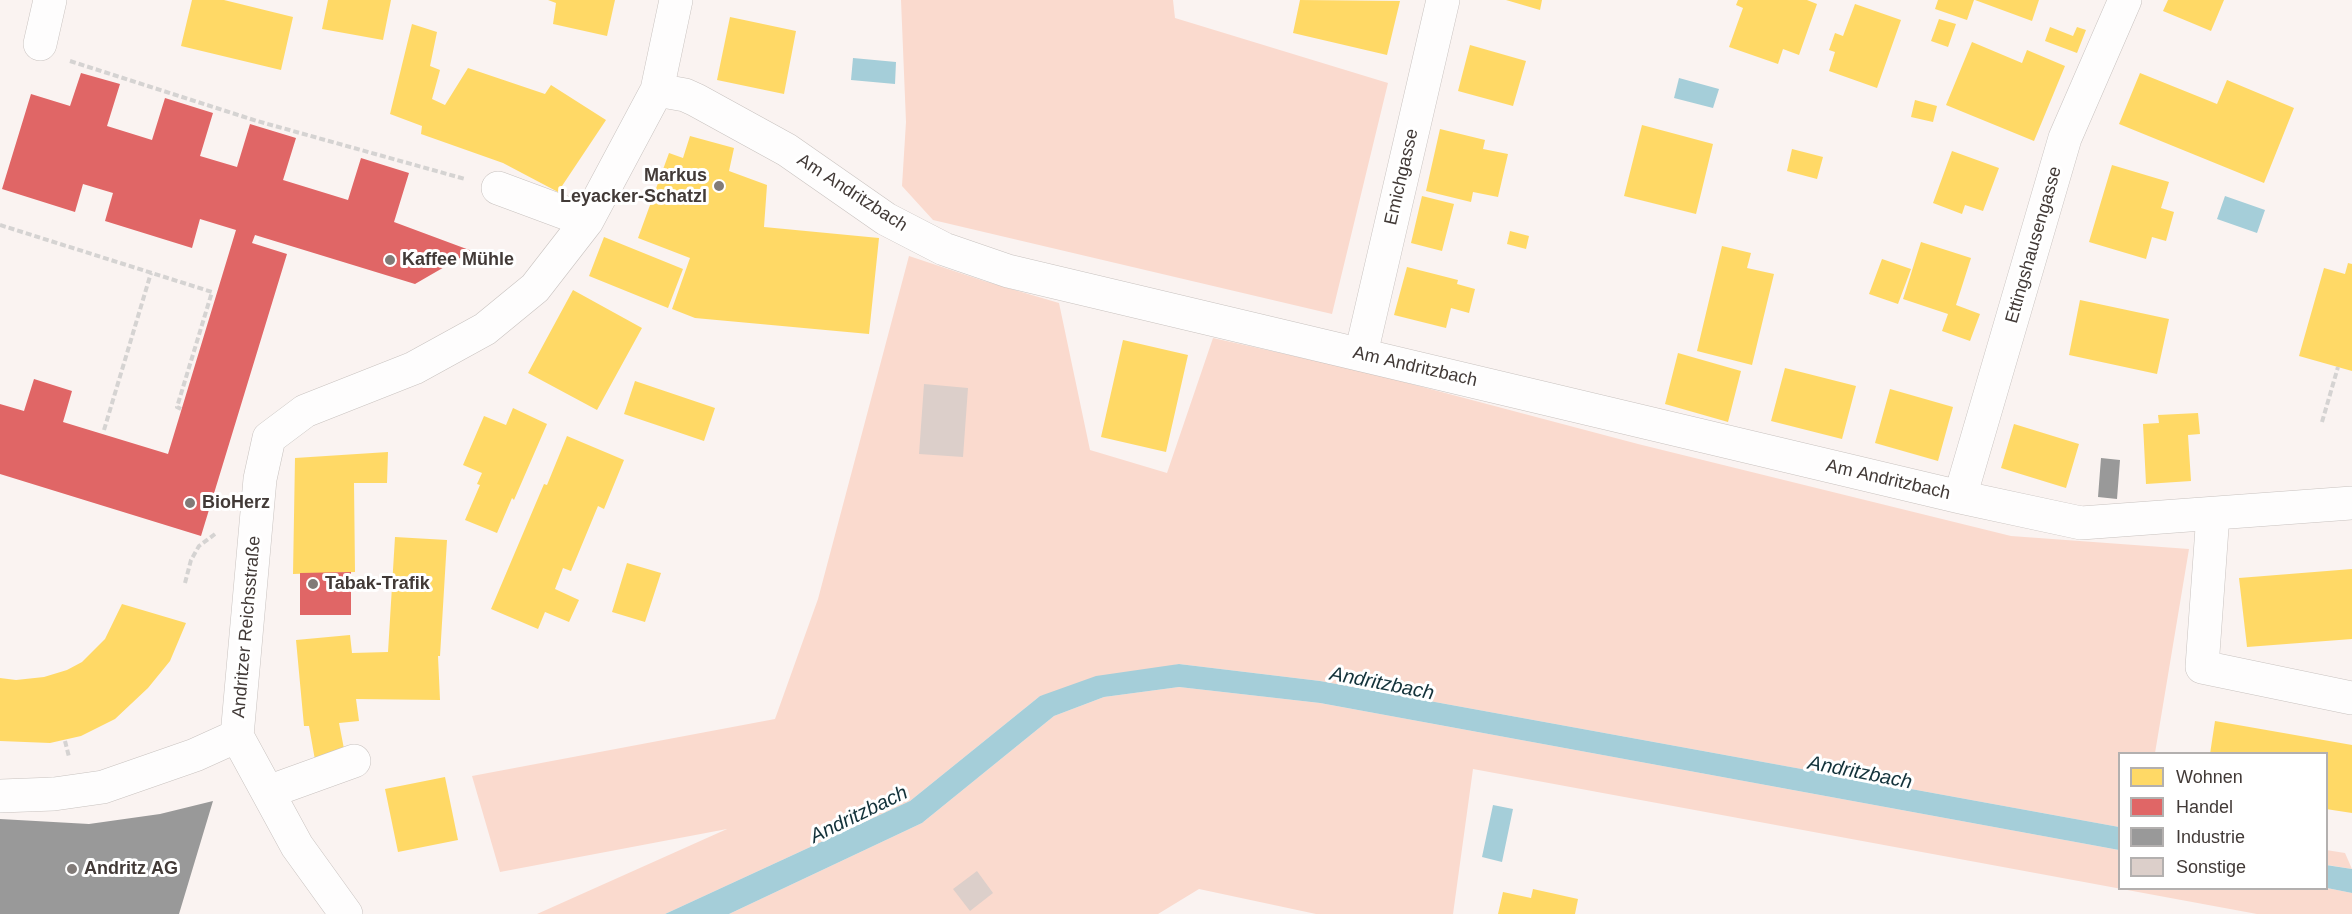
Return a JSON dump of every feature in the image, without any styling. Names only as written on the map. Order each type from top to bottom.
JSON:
[{"type":"street","points":[[39,44],[50,0]]},
{"type":"street","name":"Andritzer Reichsstraße","points":[[346,914],[297,846],[237,736],[261,479],[269,438],[305,411],[414,368],[485,329],[535,288],[587,221],[657,90],[676,0]]},
{"type":"street","name":"Emichgasse","points":[[1361,354],[1443,0]]},
{"type":"street","name":"Ettingshausengasse","points":[[1960,497],[2065,138],[2125,0]]},
{"type":"street","name":"Am Andritzbach","points":[[657,90],[685,95],[787,150],[885,219],[944,249],[1008,271],[2080,524],[2352,503]]},
{"type":"street","points":[[498,188],[587,221]]},
{"type":"street","points":[[2213,514],[2202,668],[2352,698]]},
{"type":"street","points":[[0,796],[54,794],[103,787],[195,755],[237,736]]},
{"type":"street","points":[[268,792],[354,761]]},
{"type":"path","points":[[39,44],[62,58],[257,121],[498,188]]},
{"type":"path","points":[[0,225],[212,292],[177,407],[182,409]]},
{"type":"path","points":[[104,430],[151,273]]},
{"type":"path","points":[[2322,422],[2338,367]]},
{"type":"path","points":[[184,583],[190,560],[199,546],[214,534]]},
{"type":"path","points":[[65,741],[69,758]]},
{"type":"shaded area","points":[[901,0],[1173,0],[1175,18],[1388,83],[1332,314],[933,220],[902,186],[906,122]]},
{"type":"shaded area","points":[[909,256],[1059,303],[1090,450],[1167,473],[1213,338],[1366,372],[1638,444],[2011,536],[2189,549],[2155,752],[2118,752],[2118,827],[1320,681],[1179,664],[1040,696],[910,801],[665,914],[537,914],[727,829],[500,872],[472,776],[775,719],[818,599]]},
{"type":"shaded area","points":[[1179,687],[1320,703],[2118,850],[2118,888],[1473,769],[1453,914],[1316,914],[1199,889],[1158,914],[729,914],[922,823],[1054,716],[1104,697]]},
{"type":"shaded area","points":[[2328,850],[2345,853],[2352,869],[2328,865]]},
{"type":"shaded area","points":[[2328,888],[2352,893],[2352,914],[2257,914],[2127,890]]},
{"type":"water","points":[[853,58],[896,62],[895,84],[851,80]]},
{"type":"water","points":[[1679,78],[1719,89],[1713,108],[1674,98]]},
{"type":"water","points":[[2225,196],[2265,210],[2257,233],[2217,219]]},
{"type":"water","points":[[1179,664],[1320,681],[2118,827],[2118,850],[1320,703],[1179,687],[1104,697],[1054,716],[922,823],[729,914],[665,914],[910,801],[1040,696],[1096,676]]},
{"type":"water","points":[[1493,805],[1513,809],[1502,862],[1482,857]]},
{"type":"water","points":[[2328,865],[2352,869],[2352,893],[2328,888]]},
{"type":"building: Wohnen","points":[[192,0],[224,0],[293,17],[281,70],[181,46]]},
{"type":"building: Wohnen","points":[[328,0],[391,0],[383,40],[322,29]]},
{"type":"building: Wohnen","points":[[548,0],[615,0],[607,36],[553,24],[556,3]]},
{"type":"building: Wohnen","points":[[1300,0],[1400,1],[1387,55],[1293,33]]},
{"type":"building: Wohnen","points":[[1506,0],[1542,0],[1540,10]]},
{"type":"building: Wohnen","points":[[1738,0],[1807,0],[1817,4],[1799,55],[1783,49],[1778,64],[1729,47],[1743,8],[1736,5]]},
{"type":"building: Wohnen","points":[[1938,0],[1974,0],[1967,20],[1935,9]]},
{"type":"building: Wohnen","points":[[1975,0],[2039,0],[2032,21]]},
{"type":"building: Wohnen","points":[[2168,0],[2224,0],[2211,31],[2163,11]]},
{"type":"building: Wohnen","points":[[1855,4],[1901,20],[1877,88],[1829,71],[1835,52],[1829,50],[1835,33],[1843,36]]},
{"type":"building: Wohnen","points":[[730,17],[796,31],[784,94],[717,80]]},
{"type":"building: Wohnen","points":[[1939,19],[1956,24],[1948,47],[1931,41]]},
{"type":"building: Wohnen","points":[[412,24],[437,32],[430,66],[440,70],[432,99],[445,105],[468,68],[545,94],[551,85],[606,120],[558,192],[503,163],[421,134],[422,126],[390,114]]},
{"type":"building: Wohnen","points":[[2050,27],[2073,36],[2077,27],[2086,30],[2077,53],[2045,41]]},
{"type":"building: Wohnen","points":[[1972,42],[2022,63],[2027,50],[2065,66],[2034,141],[1946,105]]},
{"type":"building: Wohnen","points":[[1470,45],[1526,61],[1513,106],[1458,91]]},
{"type":"building: Wohnen","points":[[2140,73],[2217,104],[2227,80],[2294,108],[2264,183],[2119,124]]},
{"type":"building: Wohnen","points":[[1915,100],[1937,106],[1933,122],[1911,117]]},
{"type":"building: Wohnen","points":[[1642,125],[1713,144],[1696,214],[1624,196]]},
{"type":"building: Wohnen","points":[[1440,129],[1485,140],[1483,149],[1508,154],[1498,197],[1473,192],[1471,202],[1426,191]]},
{"type":"building: Wohnen","points":[[690,136],[734,148],[729,171],[767,185],[764,227],[879,238],[869,334],[695,318],[672,309],[690,258],[638,238],[669,153],[683,158]]},
{"type":"building: Wohnen","points":[[1792,149],[1823,157],[1817,179],[1787,171]]},
{"type":"building: Wohnen","points":[[1952,151],[1999,168],[1983,211],[1965,205],[1962,214],[1933,203]]},
{"type":"building: Wohnen","points":[[2112,165],[2169,182],[2161,208],[2174,212],[2166,241],[2152,237],[2146,259],[2089,242]]},
{"type":"building: Wohnen","points":[[1422,196],[1454,204],[1442,251],[1411,243]]},
{"type":"building: Wohnen","points":[[1510,231],[1529,236],[1526,249],[1507,244]]},
{"type":"building: Wohnen","points":[[604,237],[683,269],[668,308],[589,276]]},
{"type":"building: Wohnen","points":[[1921,242],[1971,258],[1956,305],[1980,314],[1970,341],[1942,331],[1948,314],[1903,299]]},
{"type":"building: Wohnen","points":[[1722,246],[1751,253],[1747,268],[1774,274],[1752,365],[1697,351]]},
{"type":"building: Wohnen","points":[[1882,259],[1911,269],[1898,304],[1869,294]]},
{"type":"building: Wohnen","points":[[2348,263],[2352,264],[2352,371],[2299,356],[2324,268],[2345,274]]},
{"type":"building: Wohnen","points":[[1407,267],[1458,280],[1457,284],[1475,289],[1469,313],[1451,308],[1446,328],[1394,315]]},
{"type":"building: Wohnen","points":[[573,290],[642,328],[597,410],[528,373]]},
{"type":"building: Wohnen","points":[[2080,300],[2169,319],[2157,374],[2069,355]]},
{"type":"building: Wohnen","points":[[1123,340],[1188,355],[1166,452],[1101,437]]},
{"type":"building: Wohnen","points":[[1678,353],[1741,371],[1728,422],[1665,404]]},
{"type":"building: Wohnen","points":[[1785,368],[1856,386],[1842,439],[1771,421]]},
{"type":"building: Wohnen","points":[[635,381],[715,408],[704,441],[624,414]]},
{"type":"building: Wohnen","points":[[1890,389],[1953,407],[1938,461],[1875,443]]},
{"type":"building: Wohnen","points":[[513,408],[547,424],[497,533],[465,520],[480,485],[477,484],[482,473],[463,465],[484,416],[506,425]]},
{"type":"building: Wohnen","points":[[2198,413],[2200,434],[2188,435],[2191,481],[2146,484],[2143,424],[2159,423],[2158,415]]},
{"type":"building: Wohnen","points":[[2014,424],[2079,444],[2066,488],[2001,468]]},
{"type":"building: Wohnen","points":[[567,436],[624,460],[604,509],[598,506],[571,571],[563,568],[555,589],[579,600],[569,622],[545,612],[538,629],[491,609]]},
{"type":"building: Wohnen","points":[[388,452],[387,483],[354,483],[355,572],[293,574],[295,458]]},
{"type":"building: Wohnen","points":[[395,537],[447,540],[440,656],[438,656],[440,700],[356,699],[359,721],[339,723],[345,754],[315,760],[309,726],[304,726],[296,640],[350,635],[352,653],[388,652]]},
{"type":"building: Wohnen","points":[[627,563],[661,573],[645,622],[612,612]]},
{"type":"building: Wohnen","points":[[2352,569],[2352,639],[2247,647],[2239,578]]},
{"type":"building: Wohnen","points":[[122,604],[186,623],[170,661],[148,688],[115,719],[81,736],[50,743],[0,741],[0,678],[16,680],[44,677],[67,670],[82,662],[105,639]]},
{"type":"building: Wohnen","points":[[2215,721],[2352,745],[2352,813],[2328,809],[2328,752],[2210,752]]},
{"type":"building: Wohnen","points":[[445,777],[458,840],[398,852],[385,789]]},
{"type":"building: Wohnen","points":[[1533,889],[1578,899],[1575,914],[1498,914],[1503,892],[1531,898]]},
{"type":"building: Handel","points":[[81,73],[120,84],[107,126],[152,140],[165,98],[213,113],[200,156],[237,167],[250,124],[296,138],[283,180],[348,200],[361,158],[409,173],[394,222],[472,251],[415,284],[255,235],[252,243],[287,254],[201,536],[0,474],[0,404],[24,411],[34,379],[72,391],[63,422],[168,454],[236,230],[200,219],[192,248],[105,221],[113,193],[83,184],[75,212],[2,189],[31,94],[70,106]]},
{"type":"building: Handel","points":[[351,572],[351,615],[300,615],[300,573]]},
{"type":"building: Industrie","points":[[2101,458],[2120,460],[2117,499],[2098,497]]},
{"type":"building: Industrie","name":"Andritz AG","points":[[213,801],[179,914],[0,914],[0,819],[89,824],[160,814]]},
{"type":"building: Sonstige","points":[[924,384],[968,388],[963,457],[919,454]]},
{"type":"building: Sonstige","points":[[977,871],[993,893],[970,911],[953,889]]},
{"type":"place","name":"Markus Leyacker-Schatzl","points":[[719,186]]},
{"type":"place","name":"Kaffee Mühle","points":[[390,260]]},
{"type":"place","name":"BioHerz","points":[[190,503]]},
{"type":"place","name":"Tabak-Trafik","points":[[313,584]]},
{"type":"place","name":"Andritz AG","points":[[72,869]]},
{"type":"water label","name":"Andritzbach","points":[[1382,684]]},
{"type":"water label","name":"Andritzbach","points":[[1860,773]]},
{"type":"water label","name":"Andritzbach","points":[[859,815]]}]
